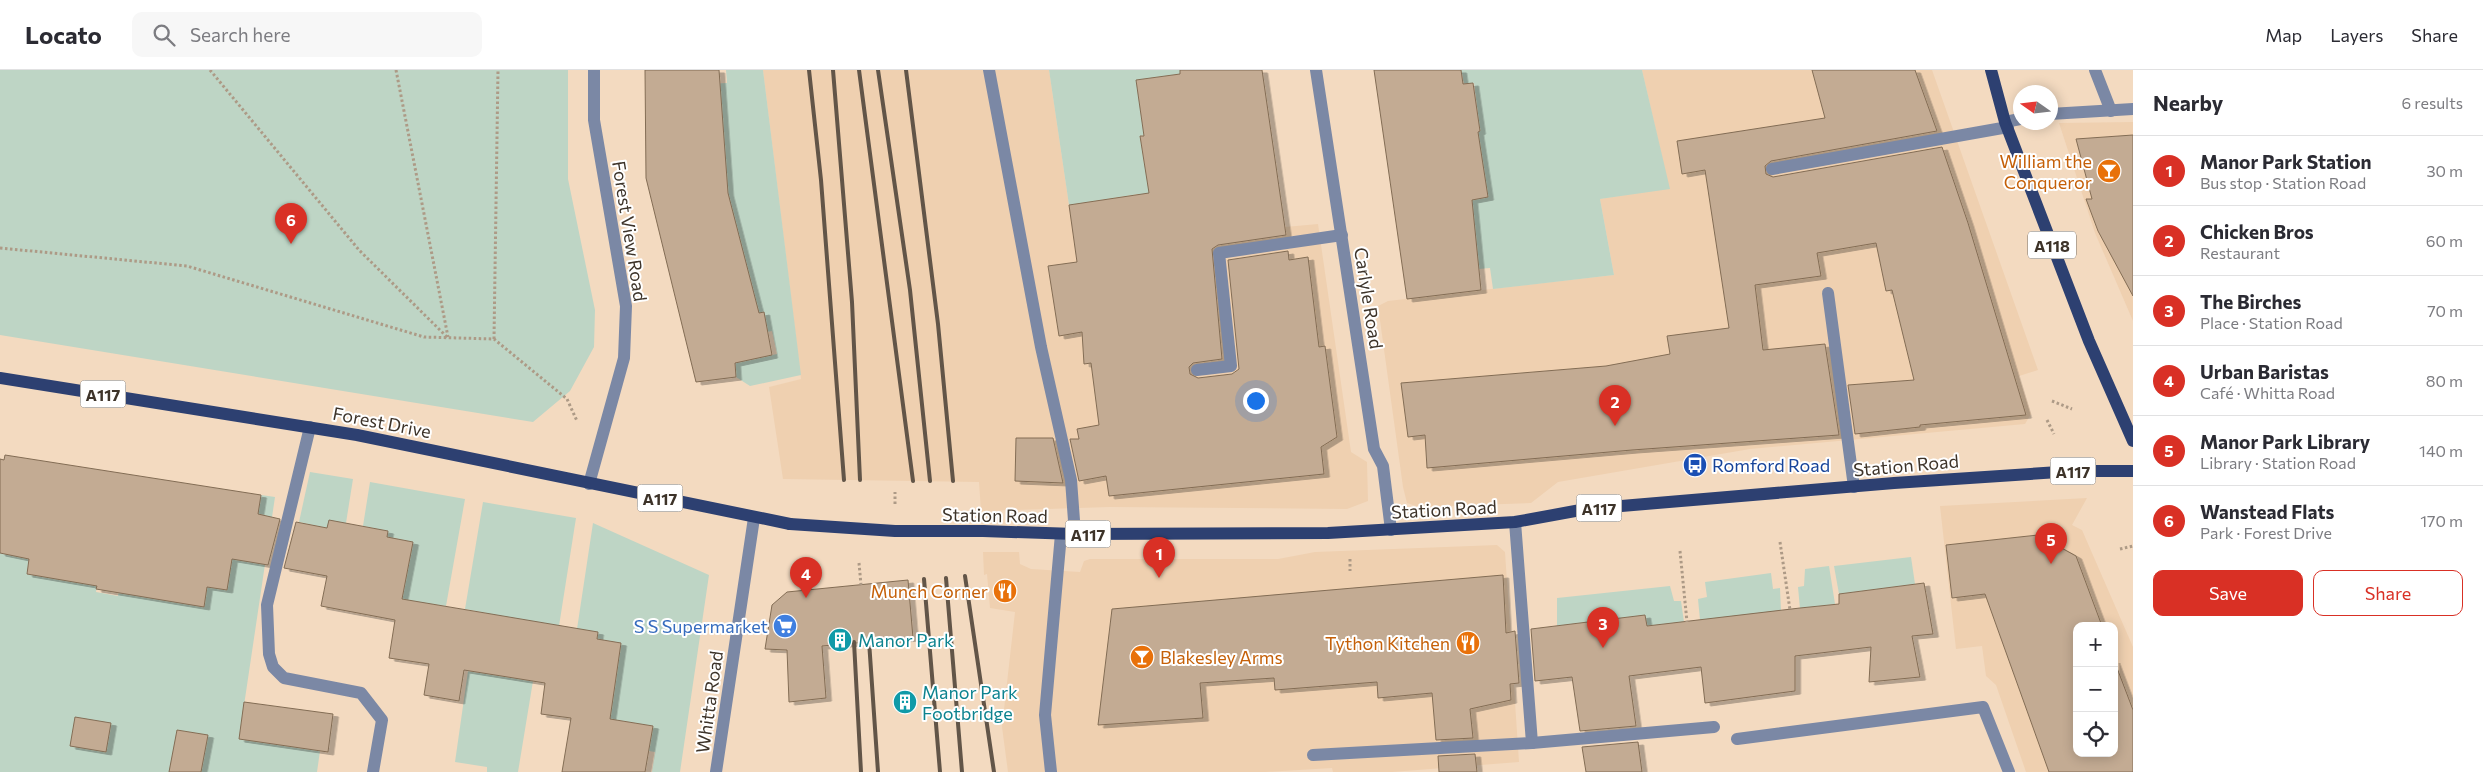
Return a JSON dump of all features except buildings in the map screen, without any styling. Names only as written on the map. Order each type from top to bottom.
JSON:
[{"type":"main road","name":"A118","points":[[1991,70],[2006,125],[2095,358],[2133,440]]},
{"type":"main road","name":"Forest Drive","points":[[0,378],[310,426],[754,518]]},
{"type":"main road","name":"Station Road","points":[[754,518],[790,524],[895,531],[982,531],[1061,534],[1328,533],[1515,522],[1586,510],[2013,474],[2133,471]]},
{"type":"street","name":"Forest View Road","points":[[589,484],[624,358],[626,306],[594,120],[594,70]]},
{"type":"street","points":[[989,70],[1041,347],[1071,480],[1075,534]]},
{"type":"street","name":"Carlyle Road","points":[[1316,70],[1374,449],[1383,466],[1391,530]]},
{"type":"street","points":[[2095,70],[2111,111]]},
{"type":"street","points":[[2058,114],[2133,110]]},
{"type":"street","points":[[1772,169],[2006,125],[2013,122]]},
{"type":"street","points":[[1197,370],[1230,366],[1219,253],[1342,235]]},
{"type":"street","points":[[1828,293],[1854,487]]},
{"type":"street","points":[[310,426],[267,605],[269,654],[273,668],[284,678],[362,693],[382,720],[373,772]]},
{"type":"street","name":"Whitta Road","points":[[716,772],[754,518]]},
{"type":"street","points":[[1515,522],[1532,742]]},
{"type":"street","points":[[1051,772],[1045,715],[1061,534]]},
{"type":"street","points":[[1737,738],[1983,707],[2009,772]]},
{"type":"street","points":[[1313,755],[1532,742],[1714,726]]},
{"type":"path","points":[[210,70],[358,250],[448,338]]},
{"type":"path","points":[[396,70],[448,338]]},
{"type":"path","points":[[494,339],[498,70]]},
{"type":"path","points":[[0,248],[187,266],[424,337],[494,339],[567,399],[580,427]]},
{"type":"path","points":[[2052,402],[2072,409]]},
{"type":"path","points":[[2048,420],[2054,434]]},
{"type":"path","points":[[1780,542],[1790,610]]},
{"type":"path","points":[[2120,549],[2133,546]]},
{"type":"path","points":[[1680,551],[1687,622]]},
{"type":"path","points":[[859,563],[861,585]]},
{"type":"shaded area","points":[[763,70],[1049,70],[1069,205],[1139,194],[1285,227],[1318,224],[1351,452],[1367,462],[1368,501],[1347,509],[1110,507],[981,511],[979,482],[783,479],[769,387],[801,379]]},
{"type":"shaded area","points":[[1642,70],[1932,70],[2038,370],[2019,376],[2031,414],[2025,424],[1750,449],[1558,482],[1531,503],[1419,507],[1407,503],[1403,487],[1378,306],[1388,301],[1614,275],[1600,199],[1669,188]]},
{"type":"shaded area","points":[[2133,122],[2133,321],[2095,233],[2059,123]]},
{"type":"shaded area","points":[[2087,498],[2072,525],[2082,530],[2133,647],[2133,772],[2026,772],[1996,685],[1986,676],[1982,646],[1956,649],[1940,506]]},
{"type":"shaded area","points":[[1497,545],[1505,552],[1519,762],[1392,772],[1333,772],[1332,768],[1265,772],[1008,772],[1002,727],[1015,612],[990,608],[987,574],[984,575],[983,552],[1019,552],[1020,564],[1031,569],[1080,572],[1084,561],[1090,559],[1278,559],[1315,552]]},
{"type":"green space","points":[[0,70],[568,70],[568,179],[595,310],[594,347],[570,391],[533,422],[0,335]]},
{"type":"green space","points":[[726,70],[763,70],[801,375],[750,386],[736,377],[735,363],[777,354],[772,331],[767,332],[726,320],[730,202],[708,102],[707,84],[727,83]]},
{"type":"green space","points":[[1049,70],[1180,70],[1180,74],[1136,80],[1222,124],[1140,136],[1144,163],[1193,155],[1144,222],[1139,194],[1069,205]]},
{"type":"green space","points":[[1461,70],[1642,70],[1670,189],[1600,199],[1614,275],[1493,289],[1490,268],[1479,269],[1475,236],[1444,204],[1488,197],[1481,154],[1434,139],[1480,131],[1474,83],[1464,84]]},
{"type":"green space","points":[[310,472],[353,479],[346,523],[327,528],[299,522]]},
{"type":"green space","points":[[370,482],[465,499],[446,606],[423,603],[397,606],[403,594],[413,542],[387,537],[388,531],[363,526]]},
{"type":"green space","points":[[261,495],[275,497],[239,739],[320,751],[317,772],[201,772],[208,735],[177,730],[170,771],[174,772],[0,772],[0,553],[29,559],[27,574],[46,577],[56,520],[106,526],[96,592],[118,596],[128,529],[175,602],[204,607],[207,587],[227,590],[234,547]]},
{"type":"green space","points":[[483,502],[576,518],[559,626],[485,620],[486,613],[465,609]]},
{"type":"green space","points":[[593,523],[709,575],[680,772],[652,772],[655,752],[649,751],[653,726],[604,718],[614,692],[621,643],[597,639],[598,632],[577,629]]},
{"type":"green space","points":[[1911,557],[1915,584],[1839,594],[1834,566]]},
{"type":"green space","points":[[1829,566],[1835,604],[1800,609],[1798,587],[1804,586],[1805,569]]},
{"type":"green space","points":[[1771,573],[1773,589],[1780,588],[1781,611],[1700,620],[1698,599],[1707,597],[1705,582]]},
{"type":"green space","points":[[1670,586],[1674,601],[1681,601],[1684,622],[1647,626],[1644,615],[1557,626],[1557,598]]},
{"type":"green space","points":[[468,671],[533,681],[518,772],[487,772],[487,767],[455,762]]},
{"type":"railway","points":[[809,70],[821,180],[844,480]]},
{"type":"railway","points":[[833,70],[852,302],[860,480]]},
{"type":"railway","points":[[859,70],[913,481]]},
{"type":"railway","points":[[878,70],[910,290],[930,481]]},
{"type":"railway","points":[[906,70],[938,324],[953,481]]},
{"type":"railway","points":[[965,576],[994,772]]},
{"type":"railway","points":[[946,578],[962,772]]},
{"type":"railway","points":[[924,579],[940,772]]},
{"type":"railway","points":[[869,641],[878,772]]},
{"type":"railway","points":[[854,642],[861,772]]},
{"type":"place","name":"William the Conqueror","points":[[2109,171]]},
{"type":"place","name":"Wanstead Flats","points":[[291,244]]},
{"type":"place","name":"Chicken Bros","points":[[1615,426]]},
{"type":"place","name":"Romford Road","points":[[1695,465]]},
{"type":"place","name":"Manor Park Library","points":[[2051,564]]},
{"type":"place","name":"Manor Park Station","points":[[1159,578]]},
{"type":"place","name":"Munch Corner","points":[[1005,591]]},
{"type":"place","name":"Urban Baristas","points":[[806,598]]},
{"type":"place","name":"S S Supermarket","points":[[785,626]]},
{"type":"place","name":"Manor Park","points":[[840,640]]},
{"type":"place","name":"Tython Kitchen","points":[[1468,643]]},
{"type":"place","name":"The Birches","points":[[1603,648]]},
{"type":"place","name":"Blakesley Arms","points":[[1142,657]]},
{"type":"place","name":"Manor Park Footbridge","points":[[905,702]]}]
